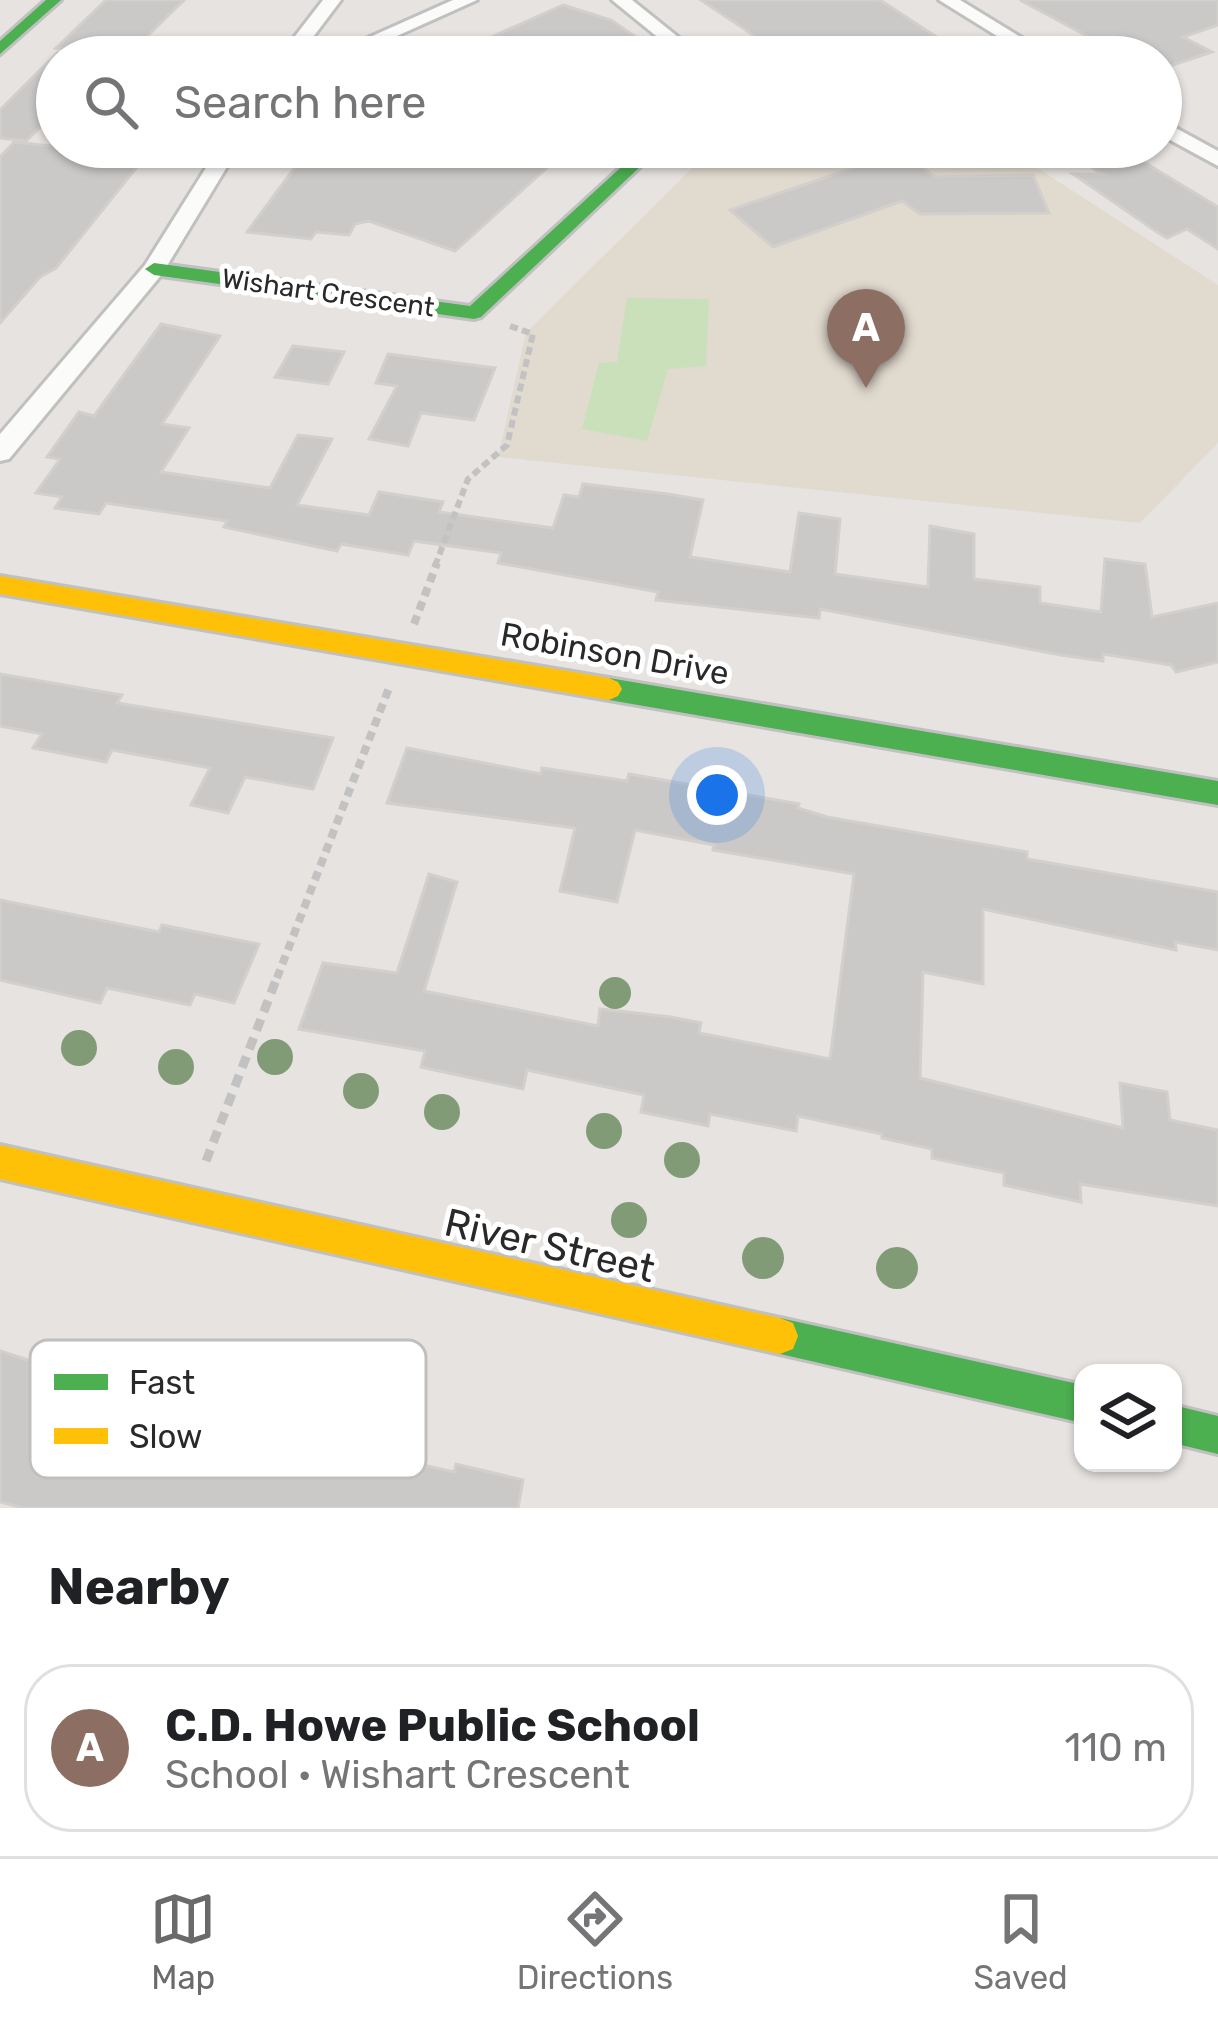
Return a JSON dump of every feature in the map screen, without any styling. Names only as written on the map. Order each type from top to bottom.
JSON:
[{"type":"street","points":[[0,49],[54,0]]},
{"type":"street","points":[[304,36],[332,0]]},
{"type":"street","points":[[383,36],[468,0]]},
{"type":"street","points":[[621,0],[667,36]]},
{"type":"street","points":[[948,0],[1009,36]]},
{"type":"street","points":[[1182,139],[1218,160]]},
{"type":"street","points":[[0,452],[154,269],[216,168]]},
{"type":"street","name":"Wishart Crescent","points":[[154,269],[474,313],[630,168]]},
{"type":"street","name":"Robinson Drive","points":[[0,584],[1218,793]]},
{"type":"street","name":"River Street","points":[[0,1162],[1074,1402]]},
{"type":"street","points":[[1182,1426],[1218,1435]]},
{"type":"path","points":[[189,1204],[468,479],[507,445],[533,334],[474,313]]},
{"type":"shaded area","points":[[692,168],[1037,168],[1218,285],[1218,443],[1140,523],[498,457],[526,333]]},
{"type":"green space","points":[[627,298],[709,299],[706,366],[668,369],[647,441],[582,429],[599,363],[617,362]]},
{"type":"building","points":[[106,0],[184,0],[147,36],[68,36]]},
{"type":"building","points":[[701,0],[880,0],[935,36],[755,36]]},
{"type":"building","points":[[1020,0],[1218,0],[1218,25],[1183,37],[1212,52],[1182,62],[1182,36],[1087,36]]},
{"type":"building","points":[[563,5],[611,20],[635,36],[494,36]]},
{"type":"building","points":[[36,74],[36,131],[26,141],[0,138],[0,110]]},
{"type":"building","points":[[14,142],[36,144],[36,168],[136,168],[56,268],[40,277],[0,323],[0,157]]},
{"type":"building","points":[[294,168],[547,168],[455,251],[369,221],[355,224],[349,235],[316,232],[311,239],[247,232]]},
{"type":"building","points":[[853,168],[923,168],[935,177],[1033,175],[1049,213],[920,214],[902,201],[773,247],[730,210]]},
{"type":"building","points":[[1093,168],[1154,168],[1218,207],[1218,249],[1187,229],[1167,238],[1073,174],[1102,174]]},
{"type":"building","points":[[161,324],[220,336],[162,424],[189,428],[161,472],[270,488],[298,435],[332,439],[297,505],[369,515],[379,492],[443,502],[439,512],[553,528],[564,495],[579,497],[583,484],[668,494],[703,500],[690,557],[790,572],[799,513],[840,519],[835,574],[928,587],[930,526],[974,534],[974,579],[1040,587],[1040,603],[1101,612],[1105,559],[1145,564],[1152,617],[1218,603],[1218,662],[1176,672],[1171,665],[1103,654],[1103,661],[1061,655],[820,609],[819,618],[656,600],[658,592],[498,563],[501,553],[414,541],[408,555],[341,544],[337,551],[224,527],[227,521],[106,503],[99,514],[55,508],[62,497],[36,493],[60,459],[47,457],[79,412],[94,416]]},
{"type":"building","points":[[293,346],[344,352],[328,384],[275,377]]},
{"type":"building","points":[[388,354],[495,368],[474,420],[421,413],[408,446],[369,439],[397,386],[376,383]]},
{"type":"building","points":[[0,674],[122,695],[117,703],[333,738],[313,789],[245,777],[228,813],[191,805],[210,768],[112,750],[106,762],[33,748],[42,734],[0,726]]},
{"type":"building","points":[[407,748],[541,774],[542,768],[627,781],[629,774],[799,804],[798,808],[827,817],[1218,892],[1218,950],[1175,942],[1176,950],[983,909],[983,984],[923,972],[920,1078],[1123,1128],[1120,1083],[1167,1092],[1170,1120],[1218,1130],[1218,1206],[1080,1184],[1081,1202],[1004,1185],[1004,1173],[932,1158],[932,1149],[882,1138],[882,1134],[798,1116],[796,1131],[710,1114],[708,1126],[641,1112],[644,1095],[527,1070],[523,1089],[421,1067],[425,1051],[299,1029],[323,963],[397,973],[429,874],[457,882],[424,991],[598,1026],[600,1009],[671,1017],[701,1023],[699,1033],[830,1059],[854,874],[713,850],[714,845],[635,830],[617,902],[560,891],[575,828],[387,803]]},
{"type":"building","points":[[0,900],[159,932],[162,925],[259,944],[234,1003],[195,994],[190,1005],[107,988],[100,1003],[0,980]]},
{"type":"building","points":[[0,1351],[30,1361],[30,1478],[426,1478],[426,1466],[454,1472],[456,1464],[523,1480],[518,1508],[23,1508],[0,1502]]},
{"type":"traffic: fast","points":[[0,49],[54,0]]},
{"type":"traffic: fast","points":[[154,269],[474,313],[630,168]]},
{"type":"traffic: fast","points":[[609,689],[1218,793]]},
{"type":"traffic: fast","points":[[780,1336],[1074,1402]]},
{"type":"traffic: fast","points":[[1182,1426],[1218,1435]]},
{"type":"traffic: slow","points":[[0,585],[609,689]]},
{"type":"traffic: slow","points":[[0,1162],[780,1336]]},
{"type":"place","name":"C.D. Howe Public School","points":[[866,388]]}]
